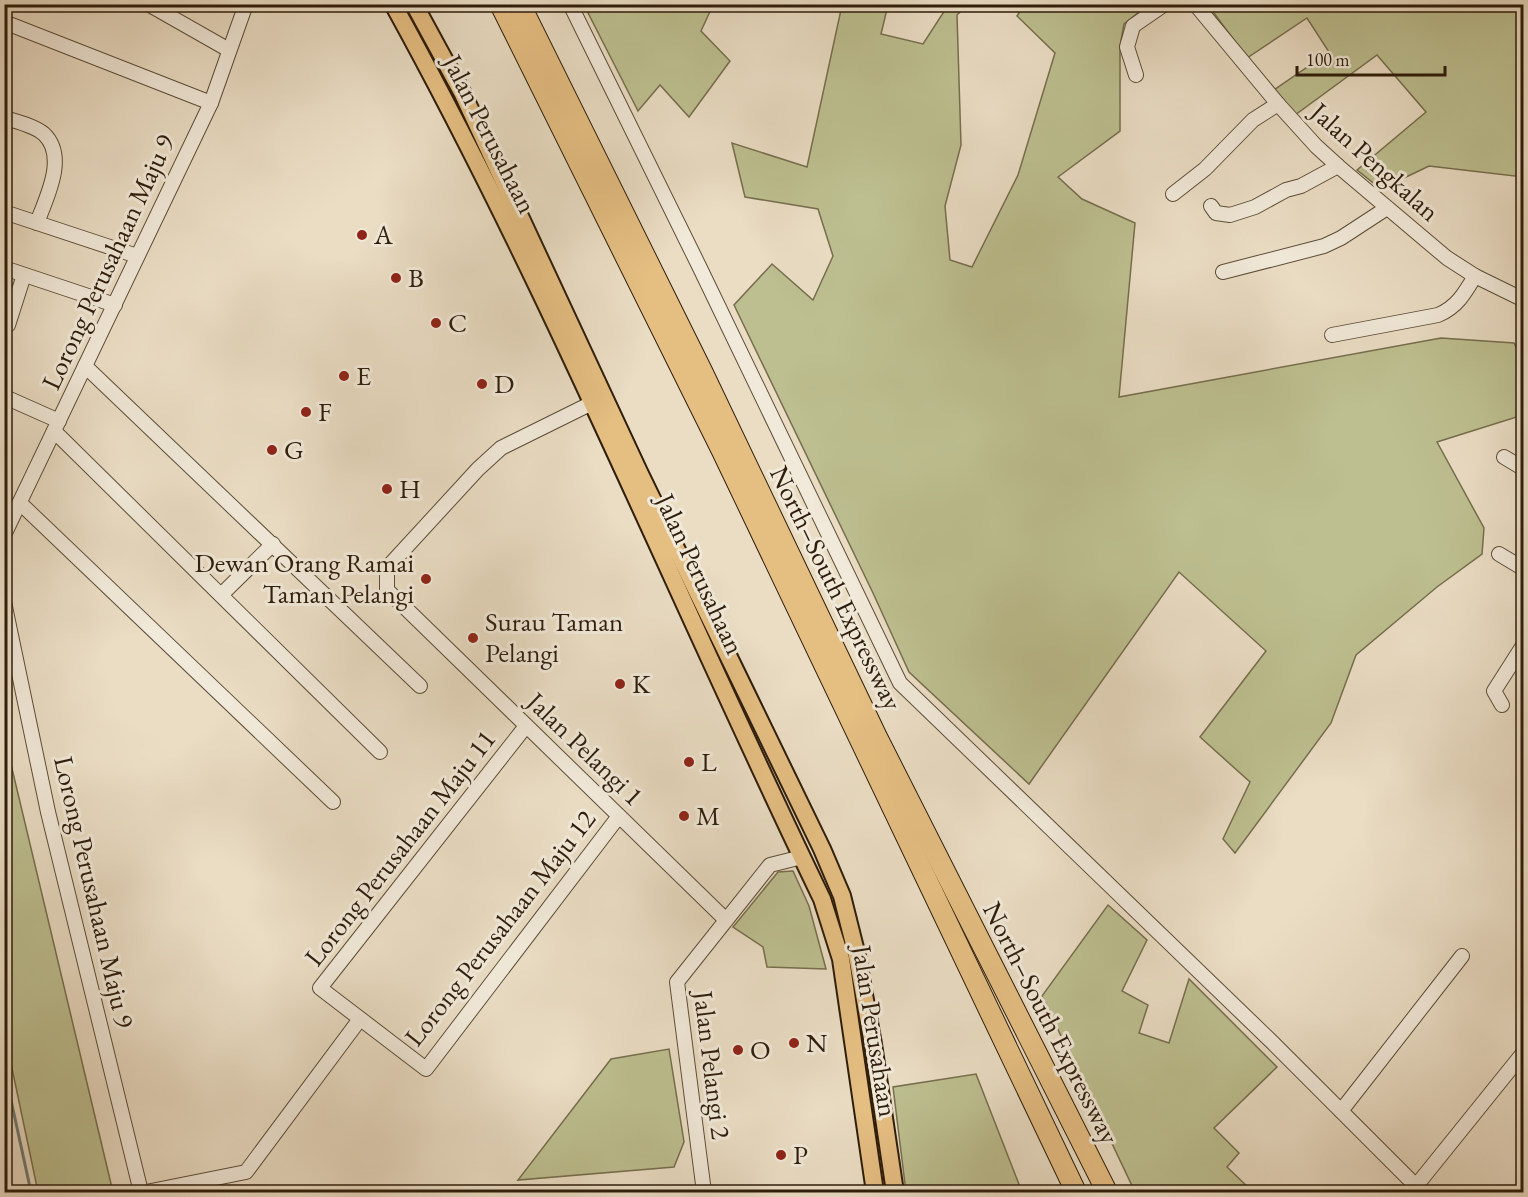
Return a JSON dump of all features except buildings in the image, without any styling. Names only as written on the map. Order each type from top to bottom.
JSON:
[{"type":"highway","name":"North–South Expressway","points":[[500,4],[722,451],[1076,1192]]},
{"type":"highway","name":"North–South Expressway","points":[[520,4],[702,371],[883,747],[1107,1192]]},
{"type":"main road","name":"Jalan Perusahaan","points":[[393,4],[448,103],[594,402],[822,899],[841,959],[874,1192]]},
{"type":"main road","name":"Jalan Perusahaan","points":[[414,4],[463,94],[639,472],[817,839],[842,896],[857,956],[871,1033],[895,1192]]},
{"type":"street","points":[[148,4],[229,50]]},
{"type":"street","name":"Lorong Perusahaan Maju 9","points":[[4,536],[211,103],[246,4]]},
{"type":"street","points":[[570,4],[900,683],[1124,898],[1419,1189],[1524,1052]]},
{"type":"street","points":[[1136,75],[1128,47],[1134,26],[1165,4]]},
{"type":"street","name":"Jalan Pengkalan","points":[[1194,4],[1278,104],[1316,146],[1338,166],[1443,254],[1475,276],[1524,300]]},
{"type":"street","points":[[4,22],[211,103]]},
{"type":"street","points":[[1173,194],[1205,169],[1254,120],[1278,104]]},
{"type":"street","points":[[4,118],[43,133],[55,149],[54,177],[37,223]]},
{"type":"street","points":[[1210,206],[1216,213],[1230,215],[1255,207],[1338,166]]},
{"type":"street","points":[[1223,272],[1324,246],[1341,238],[1387,208]]},
{"type":"street","points":[[4,212],[137,256]]},
{"type":"street","points":[[4,268],[115,305]]},
{"type":"street","points":[[8,325],[24,275]]},
{"type":"street","points":[[1332,335],[1448,311],[1462,297],[1475,276]]},
{"type":"street","points":[[86,366],[420,686]]},
{"type":"street","points":[[5,398],[57,426],[221,595],[380,752]]},
{"type":"street","name":"Jalan Pelangi 1","points":[[594,402],[501,448],[478,469],[387,568],[387,590],[726,920]]},
{"type":"street","points":[[1504,457],[1524,469]]},
{"type":"street","points":[[20,504],[333,802]]},
{"type":"street","points":[[221,595],[273,544]]},
{"type":"street","points":[[1499,554],[1524,569]]},
{"type":"street","name":"Lorong Perusahaan Maju 9","points":[[4,602],[48,812],[141,1192]]},
{"type":"street","points":[[1502,705],[1494,691],[1524,644]]},
{"type":"street","name":"Lorong Perusahaan Maju 11","points":[[360,1019],[320,988],[526,726]]},
{"type":"street","name":"Lorong Perusahaan Maju 12","points":[[360,1019],[426,1069],[619,816]]},
{"type":"street","name":"Jalan Pelangi 2","points":[[704,1192],[677,982],[770,865],[802,857]]},
{"type":"street","points":[[1341,1111],[1462,956]]},
{"type":"street","points":[[146,1192],[246,1172],[360,1019]]},
{"type":"green space","points":[[1218,4],[1523,5],[1523,177],[1429,166],[1381,189],[1357,170],[1426,112],[1377,55],[1295,115],[1274,90],[1329,52],[1307,18],[1247,58],[1211,9]]},
{"type":"green space","points":[[584,5],[713,5],[701,31],[730,61],[689,117],[660,85],[638,111]]},
{"type":"green space","points":[[842,5],[888,5],[881,34],[923,44],[947,7],[946,5],[967,5],[957,15],[961,145],[945,206],[950,260],[972,267],[1018,175],[1055,53],[1017,16],[1024,5],[1148,5],[1124,24],[1120,46],[1120,131],[1058,177],[1082,199],[1135,223],[1119,397],[1441,338],[1514,343],[1523,361],[1523,415],[1437,442],[1484,528],[1482,554],[1437,587],[1356,655],[1331,723],[1235,853],[1223,839],[1250,782],[1200,737],[1266,651],[1179,572],[1029,784],[909,672],[734,305],[772,264],[813,300],[833,256],[818,209],[745,197],[732,143],[807,167]]},
{"type":"green space","points":[[5,738],[113,1192],[38,1192],[5,1035]]},
{"type":"green space","points":[[793,871],[809,906],[826,969],[767,967],[763,947],[733,927],[778,872]]},
{"type":"green space","points":[[1108,905],[1147,940],[1122,991],[1148,1005],[1139,1033],[1169,1043],[1189,979],[1277,1067],[1214,1128],[1239,1153],[1227,1167],[1252,1191],[1250,1192],[1135,1192],[1042,996]]},
{"type":"green space","points":[[669,1049],[684,1142],[674,1167],[518,1180],[611,1059]]},
{"type":"green space","points":[[976,1074],[1022,1192],[954,1192],[951,1190],[949,1192],[906,1192],[893,1087]]},
{"type":"waterway","points":[[4,1068],[31,1192]]},
{"type":"place","name":"A","points":[[362,235]]},
{"type":"place","name":"B","points":[[396,278]]},
{"type":"place","name":"C","points":[[436,323]]},
{"type":"place","name":"E","points":[[344,376]]},
{"type":"place","name":"D","points":[[482,384]]},
{"type":"place","name":"F","points":[[306,412]]},
{"type":"place","name":"G","points":[[272,450]]},
{"type":"place","name":"H","points":[[387,489]]},
{"type":"place","name":"Dewan Orang Ramai Taman Pelangi","points":[[426,579]]},
{"type":"place","name":"Surau Taman Pelangi","points":[[473,638]]},
{"type":"place","name":"K","points":[[620,684]]},
{"type":"place","name":"L","points":[[689,762]]},
{"type":"place","name":"M","points":[[684,816]]},
{"type":"place","name":"N","points":[[794,1043]]},
{"type":"place","name":"O","points":[[738,1050]]},
{"type":"place","name":"P","points":[[781,1155]]}]
